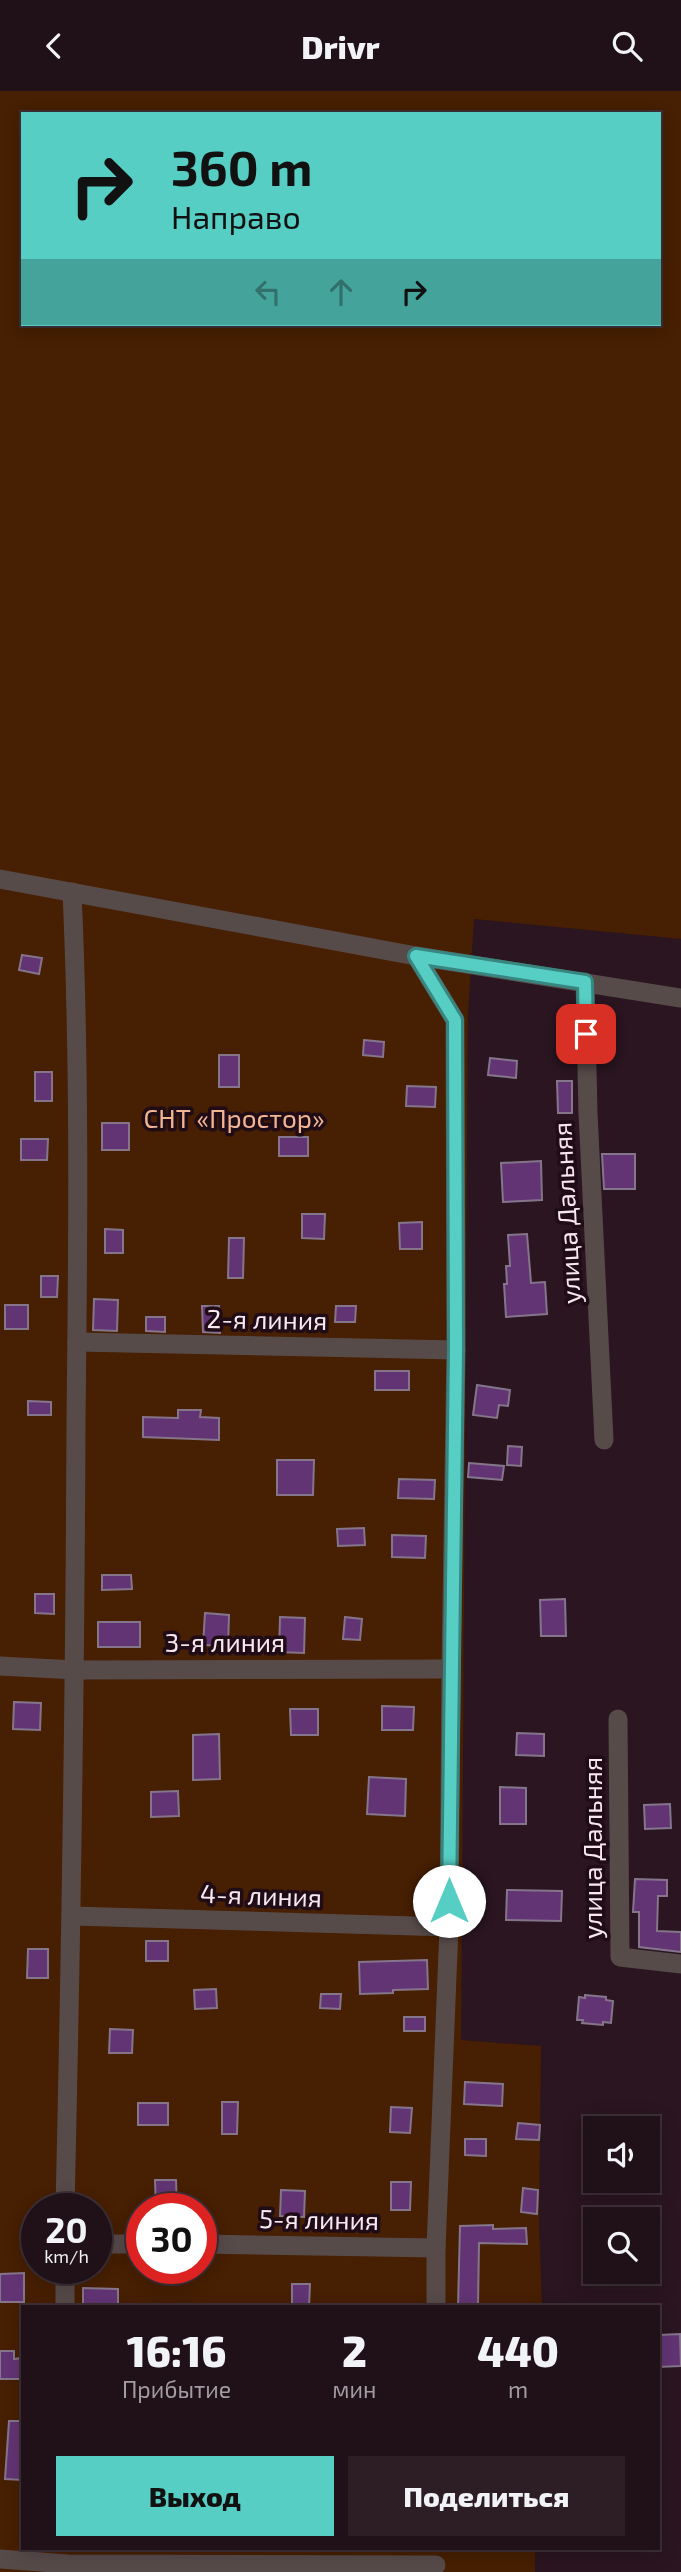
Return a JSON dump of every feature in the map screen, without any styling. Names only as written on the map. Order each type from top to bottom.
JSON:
[{"type":"street","points":[[0,879],[416,956],[681,998]]},
{"type":"street","points":[[65,2193],[72,1916],[77,1342],[76,972],[72,892]]},
{"type":"street","points":[[416,956],[455,1020],[456,1350],[449,1927],[436,2305]]},
{"type":"street","name":"улица Дальняя","points":[[585,982],[588,1113],[604,1440]]},
{"type":"street","name":"2-я линия","points":[[77,1342],[456,1350]]},
{"type":"street","name":"3-я линия","points":[[0,1666],[75,1670],[451,1669]]},
{"type":"street","name":"улица Дальняя","points":[[618,1719],[620,1957],[681,1964]]},
{"type":"street","name":"4-я линия","points":[[72,1916],[449,1927]]},
{"type":"street","name":"5-я линия","points":[[217,2244],[436,2248]]},
{"type":"street","points":[[65,2284],[65,2305]]},
{"type":"street","points":[[0,2559],[68,2556],[436,2562]]},
{"type":"green space","name":"СНТ «Простор»","points":[[0,91],[681,91],[681,939],[474,919],[468,1015],[461,2040],[541,2046],[539,2225],[542,2305],[21,2305],[21,2550],[535,2550],[535,2572],[0,2572]]},
{"type":"building","points":[[22,955],[42,958],[39,974],[19,970]]},
{"type":"building","points":[[364,1040],[384,1042],[383,1057],[363,1055]]},
{"type":"building","points":[[219,1055],[239,1055],[239,1087],[219,1087]]},
{"type":"building","points":[[490,1058],[517,1061],[516,1078],[488,1075]]},
{"type":"building","points":[[35,1072],[52,1072],[52,1101],[35,1101]]},
{"type":"building","points":[[557,1081],[572,1081],[572,1113],[558,1113]]},
{"type":"building","points":[[407,1086],[436,1087],[435,1107],[406,1106]]},
{"type":"building","points":[[102,1123],[129,1123],[129,1150],[102,1150]]},
{"type":"building","points":[[279,1137],[308,1137],[308,1156],[279,1156]]},
{"type":"building","points":[[21,1139],[48,1139],[47,1160],[21,1160]]},
{"type":"building","points":[[602,1154],[635,1154],[635,1189],[604,1189]]},
{"type":"building","points":[[541,1161],[542,1200],[503,1202],[501,1163]]},
{"type":"building","points":[[302,1214],[325,1214],[324,1239],[302,1238]]},
{"type":"building","points":[[422,1222],[422,1249],[400,1249],[399,1223]]},
{"type":"building","points":[[105,1229],[123,1230],[123,1253],[105,1253]]},
{"type":"building","points":[[527,1234],[531,1283],[545,1282],[547,1314],[506,1317],[504,1284],[507,1284],[506,1266],[510,1266],[508,1235]]},
{"type":"building","points":[[229,1238],[244,1238],[243,1278],[228,1278]]},
{"type":"building","points":[[41,1276],[58,1276],[57,1297],[41,1297]]},
{"type":"building","points":[[94,1299],[118,1300],[117,1331],[93,1330]]},
{"type":"building","points":[[5,1305],[28,1305],[28,1329],[5,1329]]},
{"type":"building","points":[[202,1306],[219,1306],[220,1333],[203,1332]]},
{"type":"building","points":[[336,1306],[356,1306],[355,1322],[335,1322]]},
{"type":"building","points":[[146,1317],[165,1317],[165,1332],[146,1331]]},
{"type":"building","points":[[375,1371],[409,1371],[409,1390],[375,1390]]},
{"type":"building","points":[[477,1385],[510,1390],[508,1406],[499,1405],[497,1418],[473,1415]]},
{"type":"building","points":[[28,1401],[51,1402],[51,1415],[28,1415]]},
{"type":"building","points":[[178,1410],[201,1410],[200,1417],[219,1418],[219,1440],[143,1437],[143,1417],[178,1418]]},
{"type":"building","points":[[508,1446],[522,1447],[521,1466],[507,1465]]},
{"type":"building","points":[[277,1460],[314,1460],[313,1495],[277,1495]]},
{"type":"building","points":[[469,1463],[504,1466],[502,1480],[468,1477]]},
{"type":"building","points":[[399,1479],[435,1480],[434,1499],[398,1498]]},
{"type":"building","points":[[364,1528],[365,1545],[338,1546],[337,1529]]},
{"type":"building","points":[[392,1535],[426,1536],[425,1558],[392,1557]]},
{"type":"building","points":[[102,1575],[131,1575],[132,1589],[102,1590]]},
{"type":"building","points":[[35,1594],[54,1594],[54,1614],[35,1613]]},
{"type":"building","points":[[565,1599],[566,1636],[541,1636],[540,1600]]},
{"type":"building","points":[[205,1613],[229,1615],[228,1646],[203,1645]]},
{"type":"building","points":[[280,1617],[305,1618],[304,1653],[279,1652]]},
{"type":"building","points":[[345,1617],[362,1619],[360,1640],[343,1639]]},
{"type":"building","points":[[98,1622],[140,1622],[140,1647],[98,1647]]},
{"type":"building","points":[[14,1702],[41,1703],[40,1730],[13,1729]]},
{"type":"building","points":[[382,1706],[414,1707],[413,1730],[382,1730]]},
{"type":"building","points":[[290,1709],[318,1709],[318,1735],[291,1735]]},
{"type":"building","points":[[517,1733],[544,1734],[544,1756],[516,1755]]},
{"type":"building","points":[[219,1734],[220,1779],[193,1780],[193,1735]]},
{"type":"building","points":[[369,1777],[406,1779],[405,1816],[367,1814]]},
{"type":"building","points":[[500,1787],[526,1788],[526,1824],[500,1824]]},
{"type":"building","points":[[178,1791],[179,1816],[151,1817],[151,1792]]},
{"type":"building","points":[[670,1804],[671,1828],[645,1829],[644,1805]]},
{"type":"building","points":[[635,1879],[667,1880],[667,1896],[658,1896],[657,1931],[681,1932],[681,1952],[639,1947],[639,1912],[633,1912]]},
{"type":"building","points":[[507,1890],[562,1891],[561,1921],[506,1920]]},
{"type":"building","points":[[146,1941],[168,1941],[168,1961],[146,1961]]},
{"type":"building","points":[[28,1949],[48,1949],[48,1978],[27,1978]]},
{"type":"building","points":[[427,1960],[428,1989],[360,1994],[359,1962]]},
{"type":"building","points":[[216,1989],[217,2008],[195,2009],[194,1990]]},
{"type":"building","points":[[321,1994],[341,1994],[340,2009],[320,2008]]},
{"type":"building","points":[[585,1995],[606,1997],[606,2000],[613,2001],[611,2023],[603,2022],[603,2025],[577,2020],[579,1997],[585,1998]]},
{"type":"building","points":[[404,2017],[425,2017],[425,2031],[404,2031]]},
{"type":"building","points":[[110,2029],[133,2030],[132,2053],[109,2053]]},
{"type":"building","points":[[465,2082],[503,2084],[502,2106],[464,2104]]},
{"type":"building","points":[[222,2102],[238,2102],[237,2134],[222,2134]]},
{"type":"building","points":[[138,2103],[168,2103],[168,2125],[138,2125]]},
{"type":"building","points":[[391,2107],[412,2108],[410,2133],[390,2132]]},
{"type":"building","points":[[518,2123],[540,2125],[539,2140],[516,2139]]},
{"type":"building","points":[[465,2139],[486,2139],[486,2156],[465,2155]]},
{"type":"building","points":[[155,2180],[176,2180],[176,2193],[155,2193]]},
{"type":"building","points":[[391,2182],[411,2182],[410,2210],[391,2210]]},
{"type":"building","points":[[523,2188],[538,2190],[537,2214],[521,2212]]},
{"type":"building","points":[[281,2190],[305,2191],[304,2217],[280,2216]]},
{"type":"building","points":[[460,2226],[526,2228],[527,2244],[479,2243],[478,2305],[458,2305]]},
{"type":"building","points":[[21,2273],[24,2302],[0,2302],[0,2274]]},
{"type":"building","points":[[292,2284],[310,2284],[309,2305],[292,2305]]},
{"type":"building","points":[[83,2288],[118,2289],[118,2305],[83,2305]]},
{"type":"building","points":[[680,2334],[681,2366],[660,2367],[660,2335]]},
{"type":"building","points":[[0,2351],[14,2351],[14,2359],[21,2358],[21,2379],[0,2379]]},
{"type":"building","points":[[9,2421],[21,2421],[21,2480],[5,2479]]},
{"type":"route","points":[[449,1901],[456,1350],[455,1020],[416,956],[585,982],[586,1034]]}]
